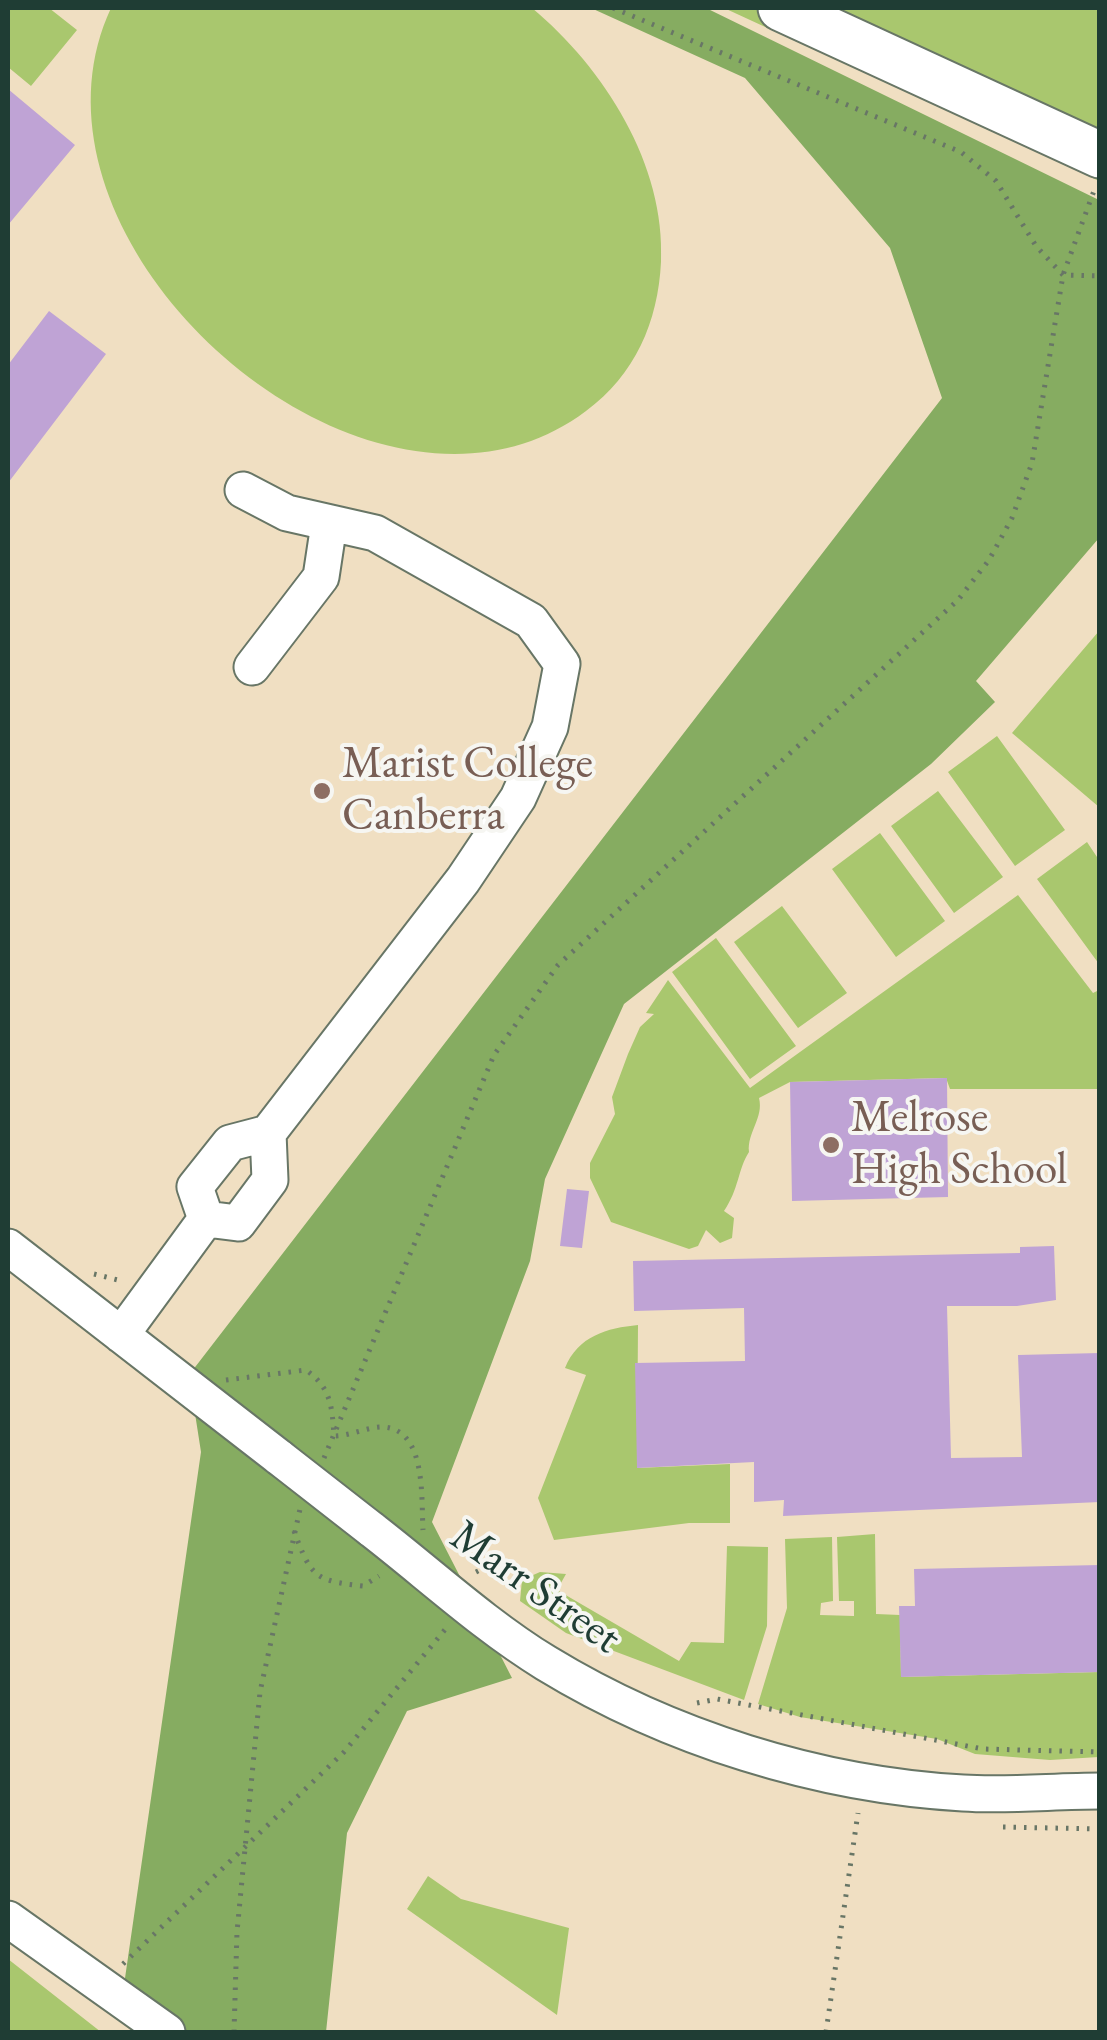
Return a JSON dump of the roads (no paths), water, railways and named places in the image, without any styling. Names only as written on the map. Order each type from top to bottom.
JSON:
[{"type":"main road","points":[[780,8],[1100,156]]},
{"type":"street","points":[[206,1219],[195,1187],[230,1143],[268,1132],[463,880],[518,798],[550,727],[562,664],[531,621],[375,532],[288,513],[243,490]]},
{"type":"street","points":[[252,667],[321,577],[330,524]]},
{"type":"street","points":[[206,1219],[238,1223],[270,1180],[268,1132]]},
{"type":"street","points":[[120,1335],[206,1219]]},
{"type":"street","name":"Marr Street","points":[[8,1247],[544,1662],[648,1717],[732,1748],[835,1774],[964,1793],[1100,1792]]},
{"type":"street","points":[[8,1919],[166,2032]]},
{"type":"place","name":"Marist College Canberra","points":[[322,791]]},
{"type":"place","name":"Melrose High School","points":[[831,1145]]}]
